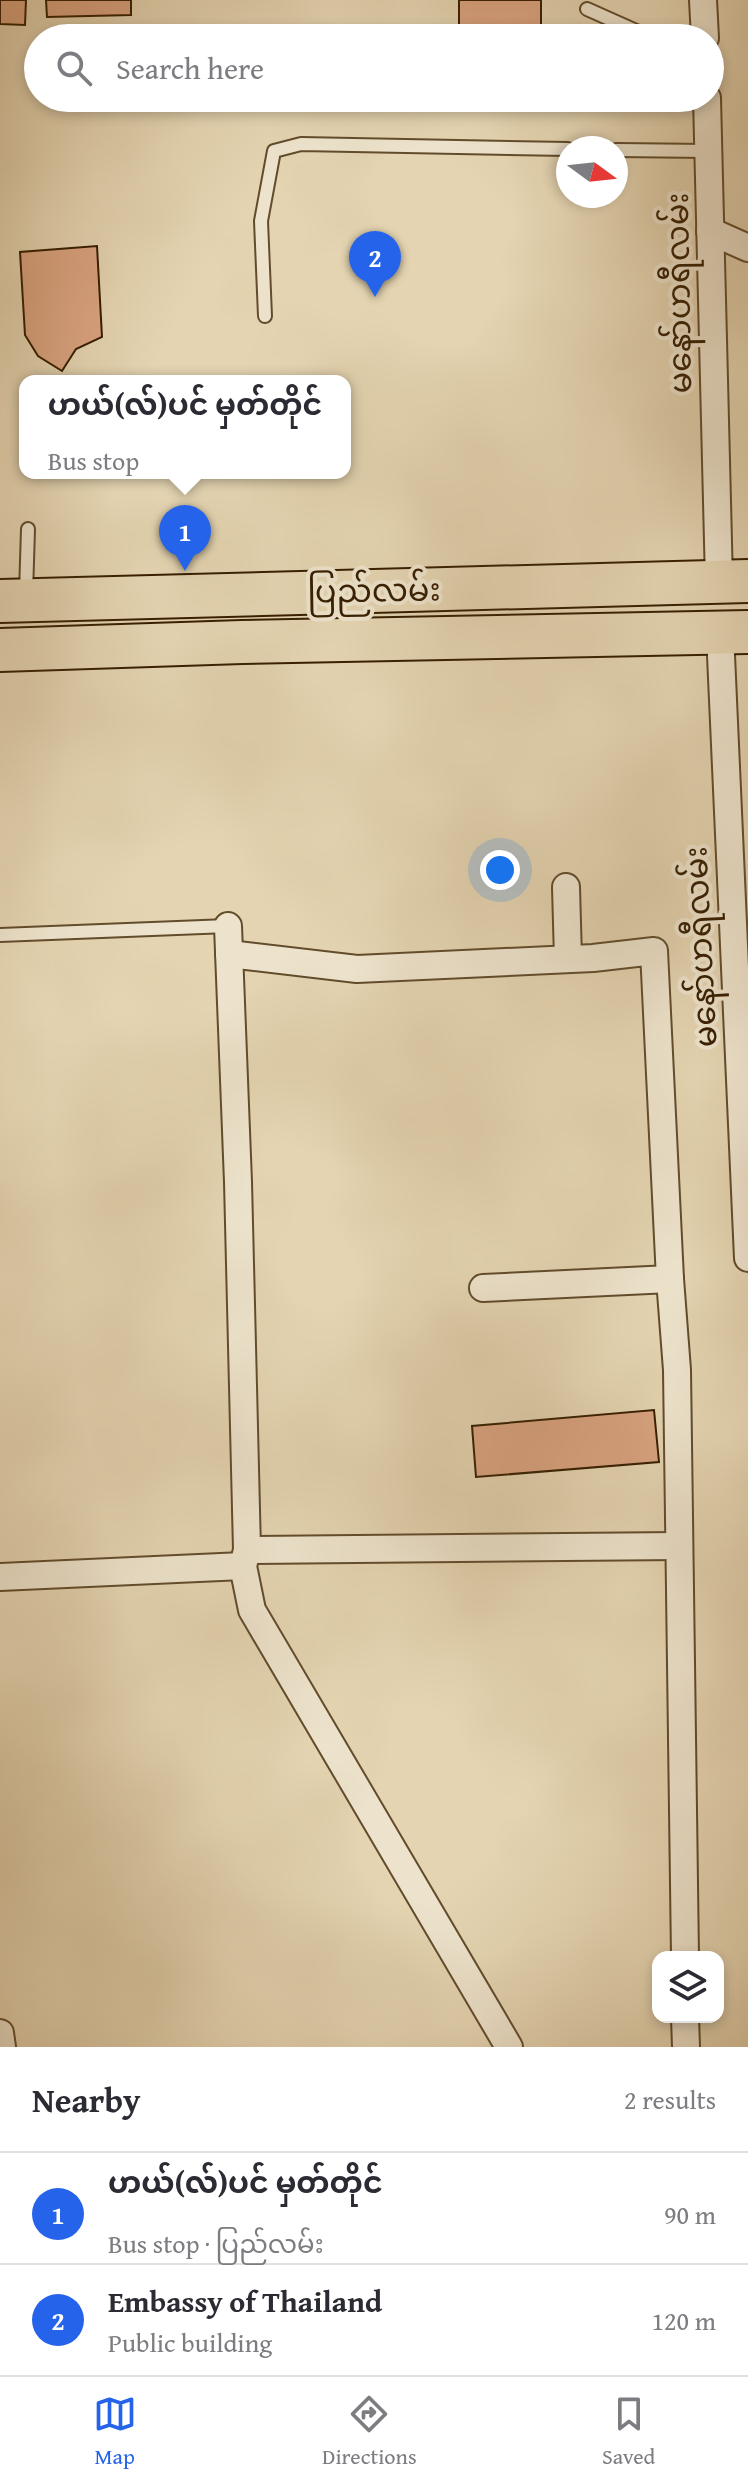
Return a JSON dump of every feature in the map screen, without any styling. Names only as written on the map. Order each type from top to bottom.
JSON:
[{"type":"highway","name":"ပြည်လမ်း","points":[[13,600],[734,582]]},
{"type":"highway","name":"ပြည်လမ်း","points":[[0,650],[734,632]]},
{"type":"street","points":[[703,0],[704,24]]},
{"type":"street","name":"မနော်ဟရီလမ်း","points":[[707,112],[710,231],[734,582]]},
{"type":"street","points":[[710,231],[748,248]]},
{"type":"street","name":"မနော်ဟရီလမ်း","points":[[734,632],[748,1258]]},
{"type":"street","points":[[566,887],[568,959]]},
{"type":"street","points":[[228,926],[238,1182],[245,1558],[252,1610],[509,2047]]},
{"type":"street","points":[[229,954],[357,969],[568,959],[654,951],[677,1370],[685,1951]]},
{"type":"street","points":[[483,1288],[670,1279]]},
{"type":"street","points":[[0,1577],[245,1558],[679,1546]]},
{"type":"street","points":[[685,2023],[686,2047]]},
{"type":"street","points":[[0,2033],[2,2047]]},
{"type":"lane","points":[[587,9],[621,24]]},
{"type":"lane","points":[[265,316],[261,221],[274,151],[301,144],[556,149]]},
{"type":"lane","points":[[628,150],[708,151]]},
{"type":"lane","points":[[13,600],[28,529]]},
{"type":"lane","points":[[0,935],[228,926]]},
{"type":"building","points":[[0,0],[26,0],[24,25],[0,24]]},
{"type":"building","points":[[46,0],[131,0],[131,15],[47,17]]},
{"type":"building","points":[[459,0],[541,0],[541,24],[459,24]]},
{"type":"building","points":[[97,246],[102,337],[76,349],[62,371],[38,356],[25,335],[20,252]]},
{"type":"building","points":[[654,1410],[659,1462],[476,1477],[472,1426]]},
{"type":"place","name":"Embassy of Thailand","points":[[375,297]]},
{"type":"place","name":"ဟယ်(လ်)ပင် မှတ်တိုင်","points":[[185,571]]}]
